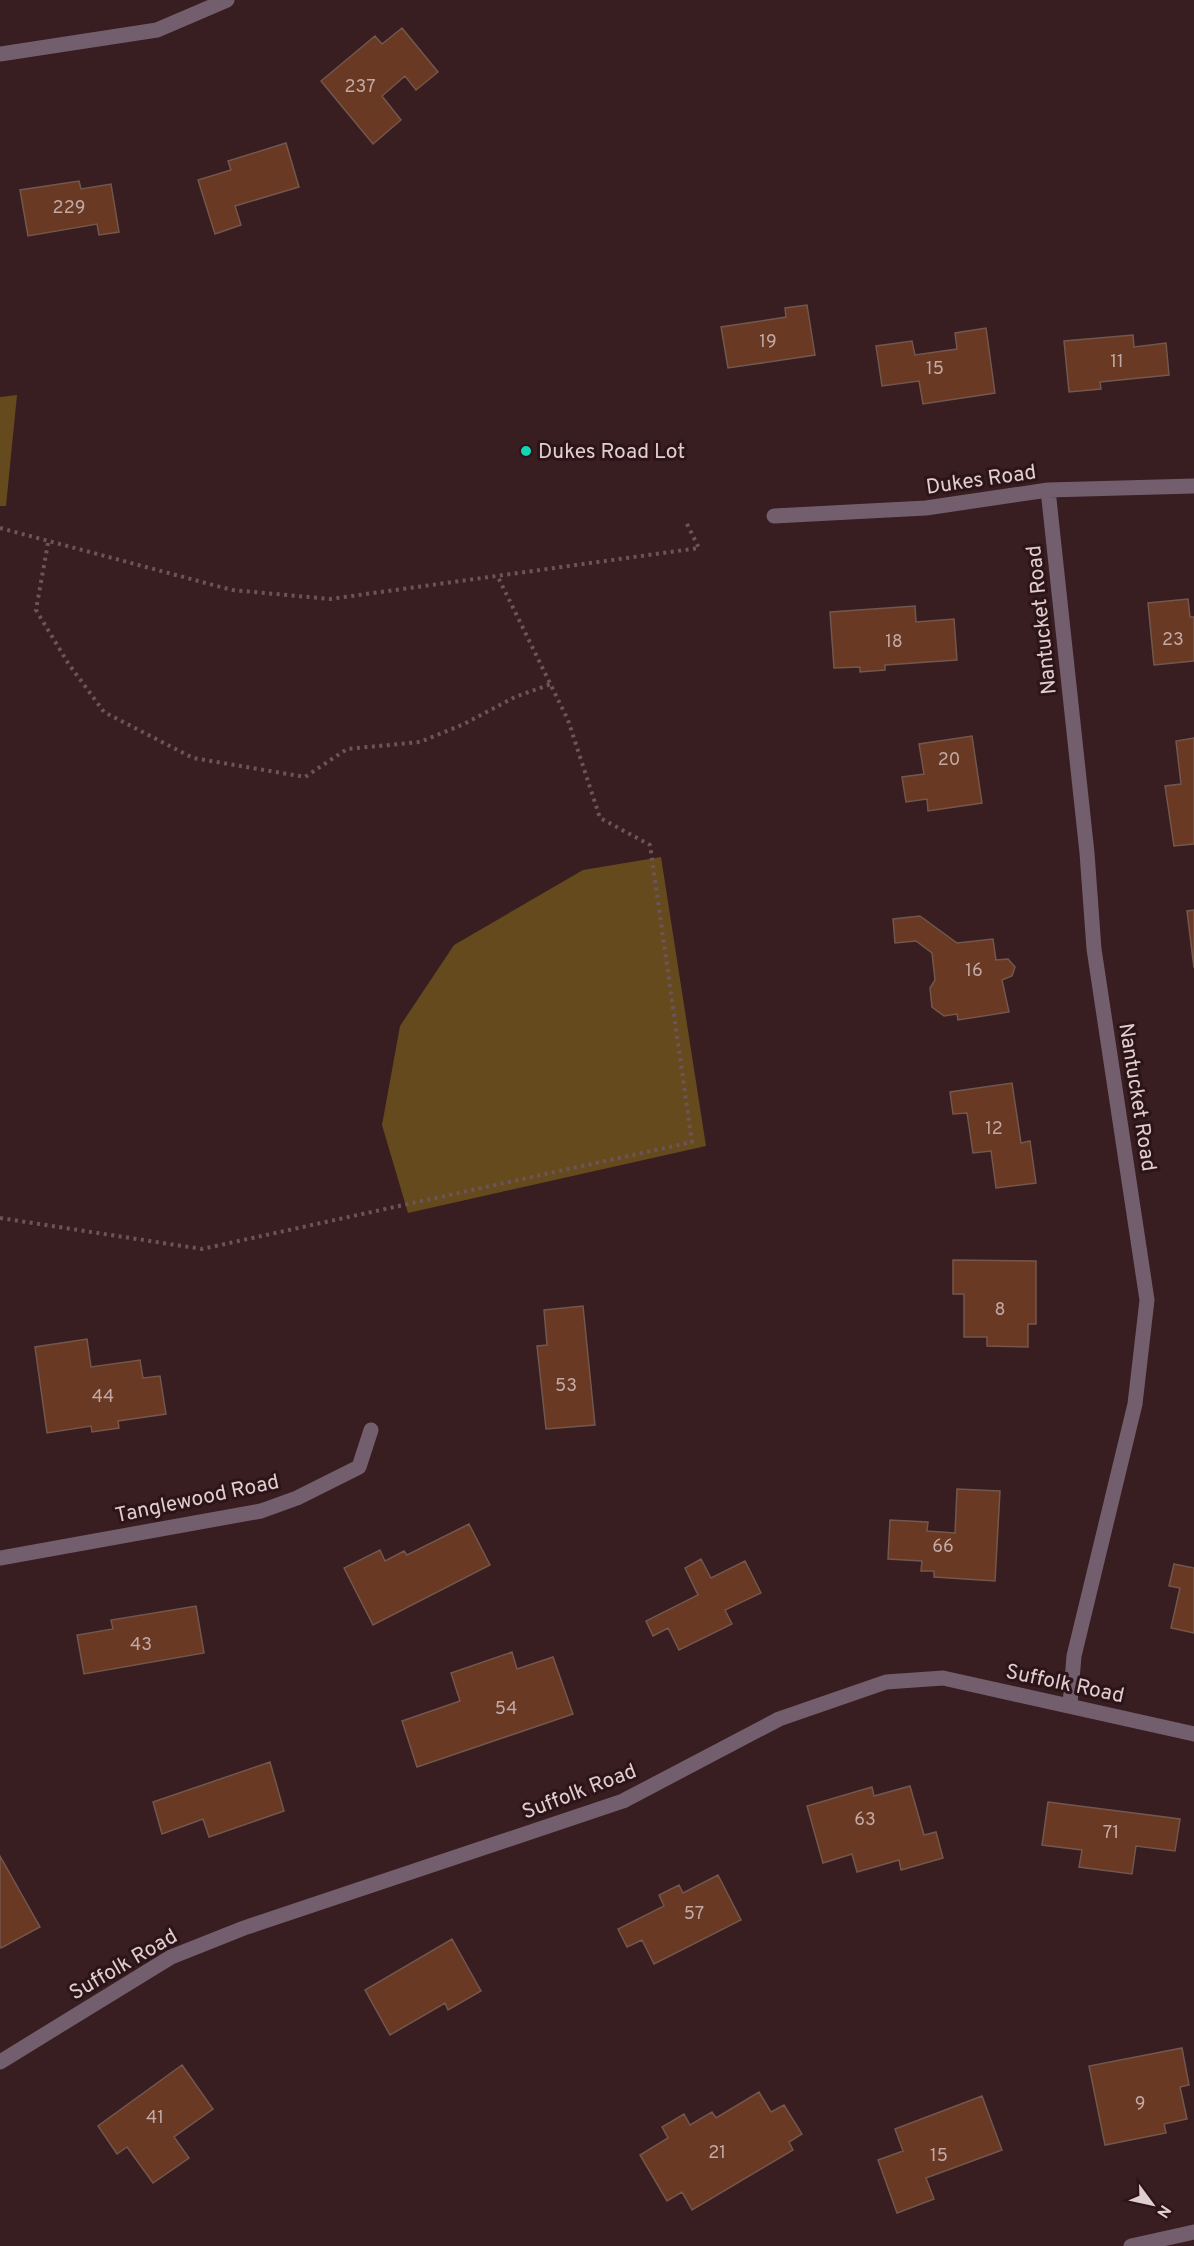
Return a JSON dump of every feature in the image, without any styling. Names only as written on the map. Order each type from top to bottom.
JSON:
[{"type":"street","points":[[0,54],[157,30],[227,0]]},
{"type":"street","name":"Dukes Road","points":[[774,516],[926,508],[1048,490],[1194,486]]},
{"type":"street","name":"Nantucket Road","points":[[1048,490],[1087,853],[1094,949],[1147,1300],[1135,1404],[1074,1656],[1071,1704]]},
{"type":"street","name":"Tanglewood Road","points":[[0,1558],[261,1511],[297,1498],[359,1467],[371,1430]]},
{"type":"street","name":"Suffolk Road","points":[[0,2062],[171,1957],[244,1928],[622,1801],[779,1719],[886,1682],[943,1678],[1071,1704],[1194,1734]]},
{"type":"street","points":[[1131,2246],[1194,2232]]},
{"type":"path","points":[[0,528],[48,543],[232,590],[330,599],[699,548],[685,520]]},
{"type":"path","points":[[48,543],[36,610],[68,663],[104,712],[193,758],[305,777],[347,749],[420,742],[464,724],[515,697],[551,684]]},
{"type":"path","points":[[0,1218],[202,1249],[692,1143],[650,845],[600,818],[568,720],[497,575]]},
{"type":"shaded area","points":[[17,395],[6,506],[0,506],[0,397]]},
{"type":"shaded area","points":[[661,857],[706,1146],[408,1213],[382,1125],[400,1026],[454,945],[583,870]]},
{"type":"building","points":[[402,28],[438,72],[416,90],[405,76],[382,96],[401,120],[373,144],[321,81],[375,36],[382,44]]},
{"type":"building","points":[[286,143],[299,187],[235,206],[241,225],[215,234],[198,180],[231,170],[228,161]]},
{"type":"building","points":[[79,181],[81,189],[111,184],[119,232],[99,235],[97,224],[28,236],[20,190]]},
{"type":"building","points":[[807,305],[815,355],[728,368],[721,327],[786,317],[785,308]]},
{"type":"building","points":[[986,328],[995,393],[923,404],[919,381],[882,386],[876,346],[912,341],[915,355],[957,349],[955,333]]},
{"type":"building","points":[[1133,335],[1134,347],[1166,343],[1169,375],[1100,382],[1101,389],[1069,392],[1064,341]]},
{"type":"building","points":[[1188,599],[1190,617],[1194,617],[1194,661],[1154,665],[1148,603]]},
{"type":"building","points":[[915,606],[916,622],[954,619],[957,660],[885,665],[885,670],[860,672],[860,667],[834,668],[830,612]]},
{"type":"building","points":[[972,736],[982,803],[928,811],[927,799],[906,802],[902,777],[924,774],[919,744]]},
{"type":"building","points":[[1194,738],[1194,844],[1174,846],[1165,786],[1181,784],[1176,741]]},
{"type":"building","points":[[1194,910],[1194,968],[1187,911]]},
{"type":"building","points":[[920,916],[957,943],[993,939],[996,960],[1008,959],[1015,967],[1012,976],[1002,980],[1009,1012],[958,1020],[957,1014],[944,1016],[932,1007],[930,988],[935,980],[932,953],[916,941],[895,943],[893,919]]},
{"type":"building","points":[[1012,1083],[1021,1143],[1030,1141],[1036,1183],[996,1188],[991,1151],[973,1153],[967,1113],[953,1114],[950,1092]]},
{"type":"building","points":[[953,1260],[1036,1261],[1036,1324],[1028,1324],[1028,1347],[987,1346],[987,1337],[964,1337],[964,1294],[953,1294]]},
{"type":"building","points":[[583,1306],[595,1425],[546,1429],[537,1346],[547,1345],[544,1310]]},
{"type":"building","points":[[87,1339],[91,1367],[140,1360],[143,1378],[160,1376],[166,1414],[118,1421],[119,1428],[92,1432],[91,1426],[47,1433],[35,1347]]},
{"type":"building","points":[[957,1489],[1000,1491],[995,1581],[934,1577],[934,1571],[921,1571],[922,1561],[888,1559],[890,1520],[928,1522],[927,1531],[955,1533]]},
{"type":"building","points":[[469,1524],[490,1565],[373,1625],[344,1568],[380,1550],[385,1561],[404,1551],[407,1555]]},
{"type":"building","points":[[701,1559],[711,1578],[745,1561],[761,1593],[725,1610],[732,1624],[679,1650],[668,1628],[653,1636],[646,1621],[698,1595],[685,1568]]},
{"type":"building","points":[[1174,1564],[1194,1568],[1194,1633],[1171,1628],[1180,1588],[1169,1586]]},
{"type":"building","points":[[196,1606],[204,1653],[84,1674],[77,1635],[113,1629],[111,1620]]},
{"type":"building","points":[[512,1652],[517,1669],[553,1657],[573,1714],[417,1767],[402,1721],[460,1701],[451,1673]]},
{"type":"building","points":[[270,1762],[284,1811],[209,1837],[203,1819],[162,1834],[153,1802]]},
{"type":"building","points":[[910,1786],[924,1835],[936,1832],[943,1858],[901,1870],[899,1860],[857,1872],[852,1854],[823,1863],[807,1806],[872,1787],[874,1796]]},
{"type":"building","points":[[1048,1802],[1180,1819],[1175,1851],[1136,1846],[1132,1874],[1079,1867],[1082,1850],[1042,1845]]},
{"type":"building","points":[[0,1856],[40,1927],[1,1948],[0,1946]]},
{"type":"building","points":[[718,1875],[741,1920],[654,1964],[642,1940],[627,1947],[618,1929],[664,1906],[659,1895],[679,1885],[683,1893]]},
{"type":"building","points":[[452,1939],[481,1991],[448,2010],[445,2003],[390,2035],[365,1990]]},
{"type":"building","points":[[1182,2048],[1189,2085],[1180,2087],[1187,2119],[1164,2124],[1166,2133],[1105,2145],[1089,2066]]},
{"type":"building","points":[[182,2065],[213,2109],[174,2137],[189,2158],[153,2183],[127,2147],[117,2154],[98,2126]]},
{"type":"building","points":[[759,2092],[771,2112],[784,2105],[802,2134],[789,2142],[793,2150],[692,2210],[682,2192],[667,2201],[640,2155],[668,2138],[662,2127],[684,2114],[690,2125],[712,2112],[716,2118]]},
{"type":"building","points":[[982,2096],[1002,2150],[926,2178],[934,2199],[897,2213],[878,2160],[903,2151],[895,2129]]},
{"type":"place","name":"Dukes Road Lot","points":[[526,451]]}]
